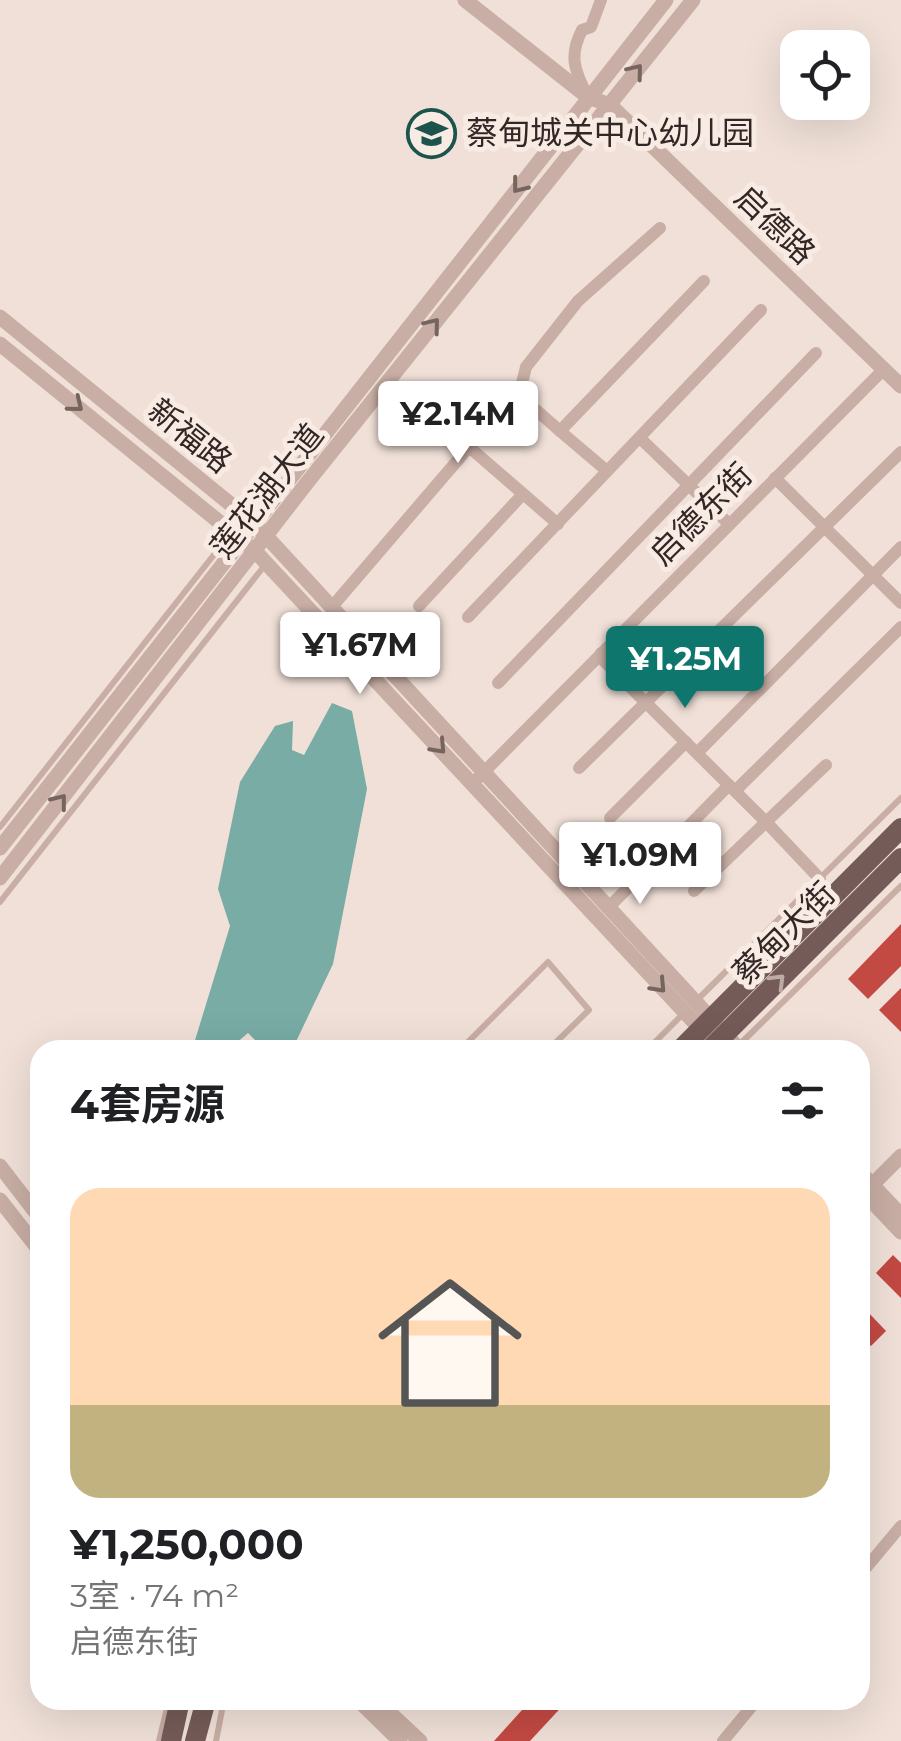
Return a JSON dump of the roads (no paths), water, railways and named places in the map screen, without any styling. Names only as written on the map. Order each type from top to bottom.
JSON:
[{"type":"main road","name":"蔡甸大街","points":[[722,1040],[901,828]]},
{"type":"main road","name":"蔡甸大街","points":[[722,1040],[901,858]]},
{"type":"main road","points":[[171,1741],[178,1710]]},
{"type":"street","name":"启德路","points":[[466,0],[588,97],[610,104],[901,386]]},
{"type":"street","points":[[588,97],[572,58],[582,30],[591,26],[601,0]]},
{"type":"street","name":"莲花湖大道","points":[[0,878],[588,97],[666,0]]},
{"type":"street","name":"莲花湖大道","points":[[260,531],[694,0]]},
{"type":"street","points":[[331,608],[468,447],[519,395],[526,367],[578,300],[660,228]]},
{"type":"street","points":[[560,431],[704,281]]},
{"type":"street","points":[[468,617],[761,310]]},
{"type":"street","name":"新福路","points":[[0,317],[260,531],[478,778],[720,1040]]},
{"type":"street","name":"新福路","points":[[0,344],[249,547],[610,907],[690,1007]]},
{"type":"street","points":[[498,683],[816,353]]},
{"type":"street","name":"启德东街","points":[[478,778],[884,368]]},
{"type":"street","points":[[519,395],[607,472]]},
{"type":"street","points":[[640,438],[730,524]]},
{"type":"street","points":[[468,447],[558,524]]},
{"type":"street","points":[[579,768],[901,452]]},
{"type":"street","points":[[775,478],[901,603]]},
{"type":"street","points":[[419,606],[523,494]]},
{"type":"street","name":"莲花湖大道","points":[[0,848],[249,547]]},
{"type":"street","points":[[697,753],[901,547]]},
{"type":"street","points":[[610,907],[901,627]]},
{"type":"street","points":[[601,653],[820,879]]},
{"type":"street","points":[[610,818],[686,742]]},
{"type":"street","points":[[694,891],[826,765]]},
{"type":"street","points":[[870,1185],[901,1156]]},
{"type":"street","points":[[0,1166],[30,1205]]},
{"type":"street","points":[[870,1195],[901,1214]]},
{"type":"street","points":[[870,1198],[901,1232]]},
{"type":"street","points":[[0,1200],[30,1238]]},
{"type":"street","points":[[870,1564],[901,1526]]},
{"type":"street","points":[[380,1710],[400,1741]]},
{"type":"street","points":[[383,1710],[420,1741]]},
{"type":"street","points":[[723,1741],[749,1710]]},
{"type":"lane","name":"莲花湖大道","points":[[0,826],[249,547]]},
{"type":"lane","name":"莲花湖大道","points":[[0,902],[249,547]]},
{"type":"lane","name":"蔡甸大街","points":[[657,1040],[901,798]]},
{"type":"lane","name":"蔡甸大街","points":[[722,1040],[901,886]]},
{"type":"lane","points":[[470,1040],[548,962],[589,1010],[558,1040]]},
{"type":"lane","points":[[159,1741],[167,1710]]},
{"type":"lane","points":[[216,1741],[222,1710]]},
{"type":"water","points":[[332,703],[352,711],[367,789],[333,964],[297,1040],[255,1040],[248,1033],[240,1040],[195,1040],[230,926],[218,889],[240,782],[275,726],[293,721],[292,750],[304,755]]},
{"type":"place","name":"蔡甸城关中心幼儿园","points":[[431,133]]}]
